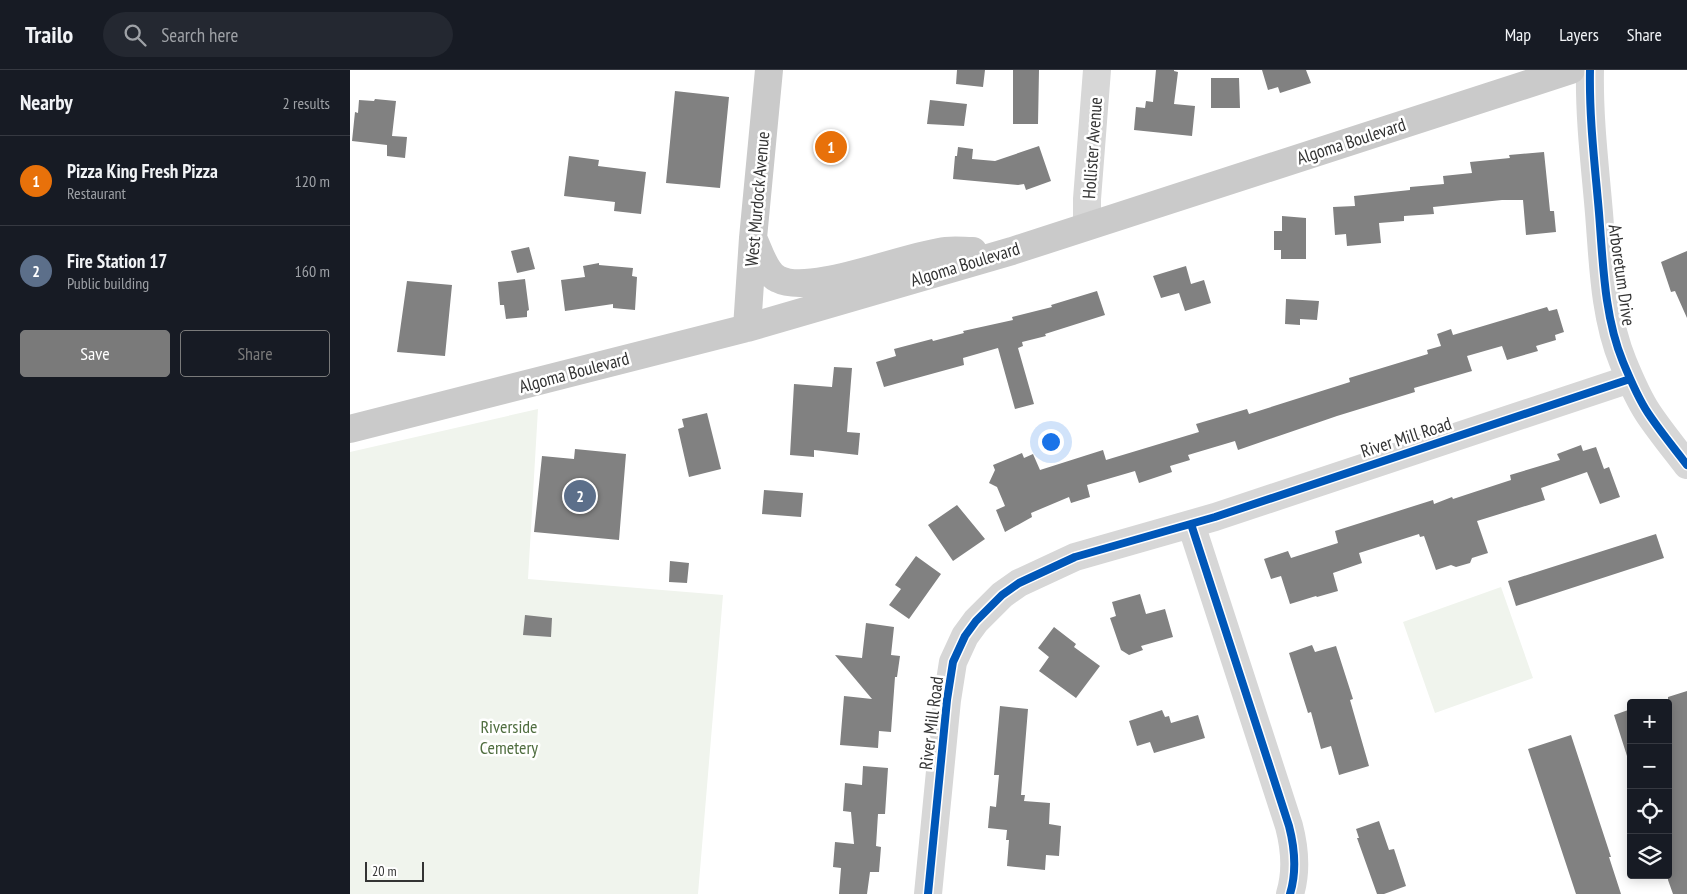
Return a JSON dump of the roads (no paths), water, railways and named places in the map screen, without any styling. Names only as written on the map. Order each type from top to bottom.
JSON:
[{"type":"main road","name":"West Murdock Avenue","points":[[747,328],[753,238],[769,70]]},
{"type":"main road","name":"Algoma Boulevard","points":[[350,429],[747,328],[1012,251],[1571,70]]},
{"type":"main road","points":[[753,238],[771,274],[779,280],[793,283],[826,281],[946,251],[1012,251]]},
{"type":"street","name":"Hollister Avenue","points":[[1087,226],[1087,199],[1097,70]]},
{"type":"street","name":"Arboretum Drive","points":[[1590,70],[1590,99],[1604,269],[1610,313],[1622,360],[1630,379],[1647,412],[1687,465]]},
{"type":"street","name":"River Mill Road","points":[[928,894],[947,700],[953,662],[959,648],[976,621],[1002,594],[1044,570],[1075,557],[1191,524],[1630,379]]},
{"type":"street","points":[[1191,524],[1290,826],[1295,846],[1295,864],[1290,894]]},
{"type":"place","name":"Pizza King Fresh Pizza","points":[[831,147]]},
{"type":"place","name":"Fire Station 17","points":[[580,496]]},
{"type":"park label","name":"Riverside Cemetery","points":[[509,736]]}]
